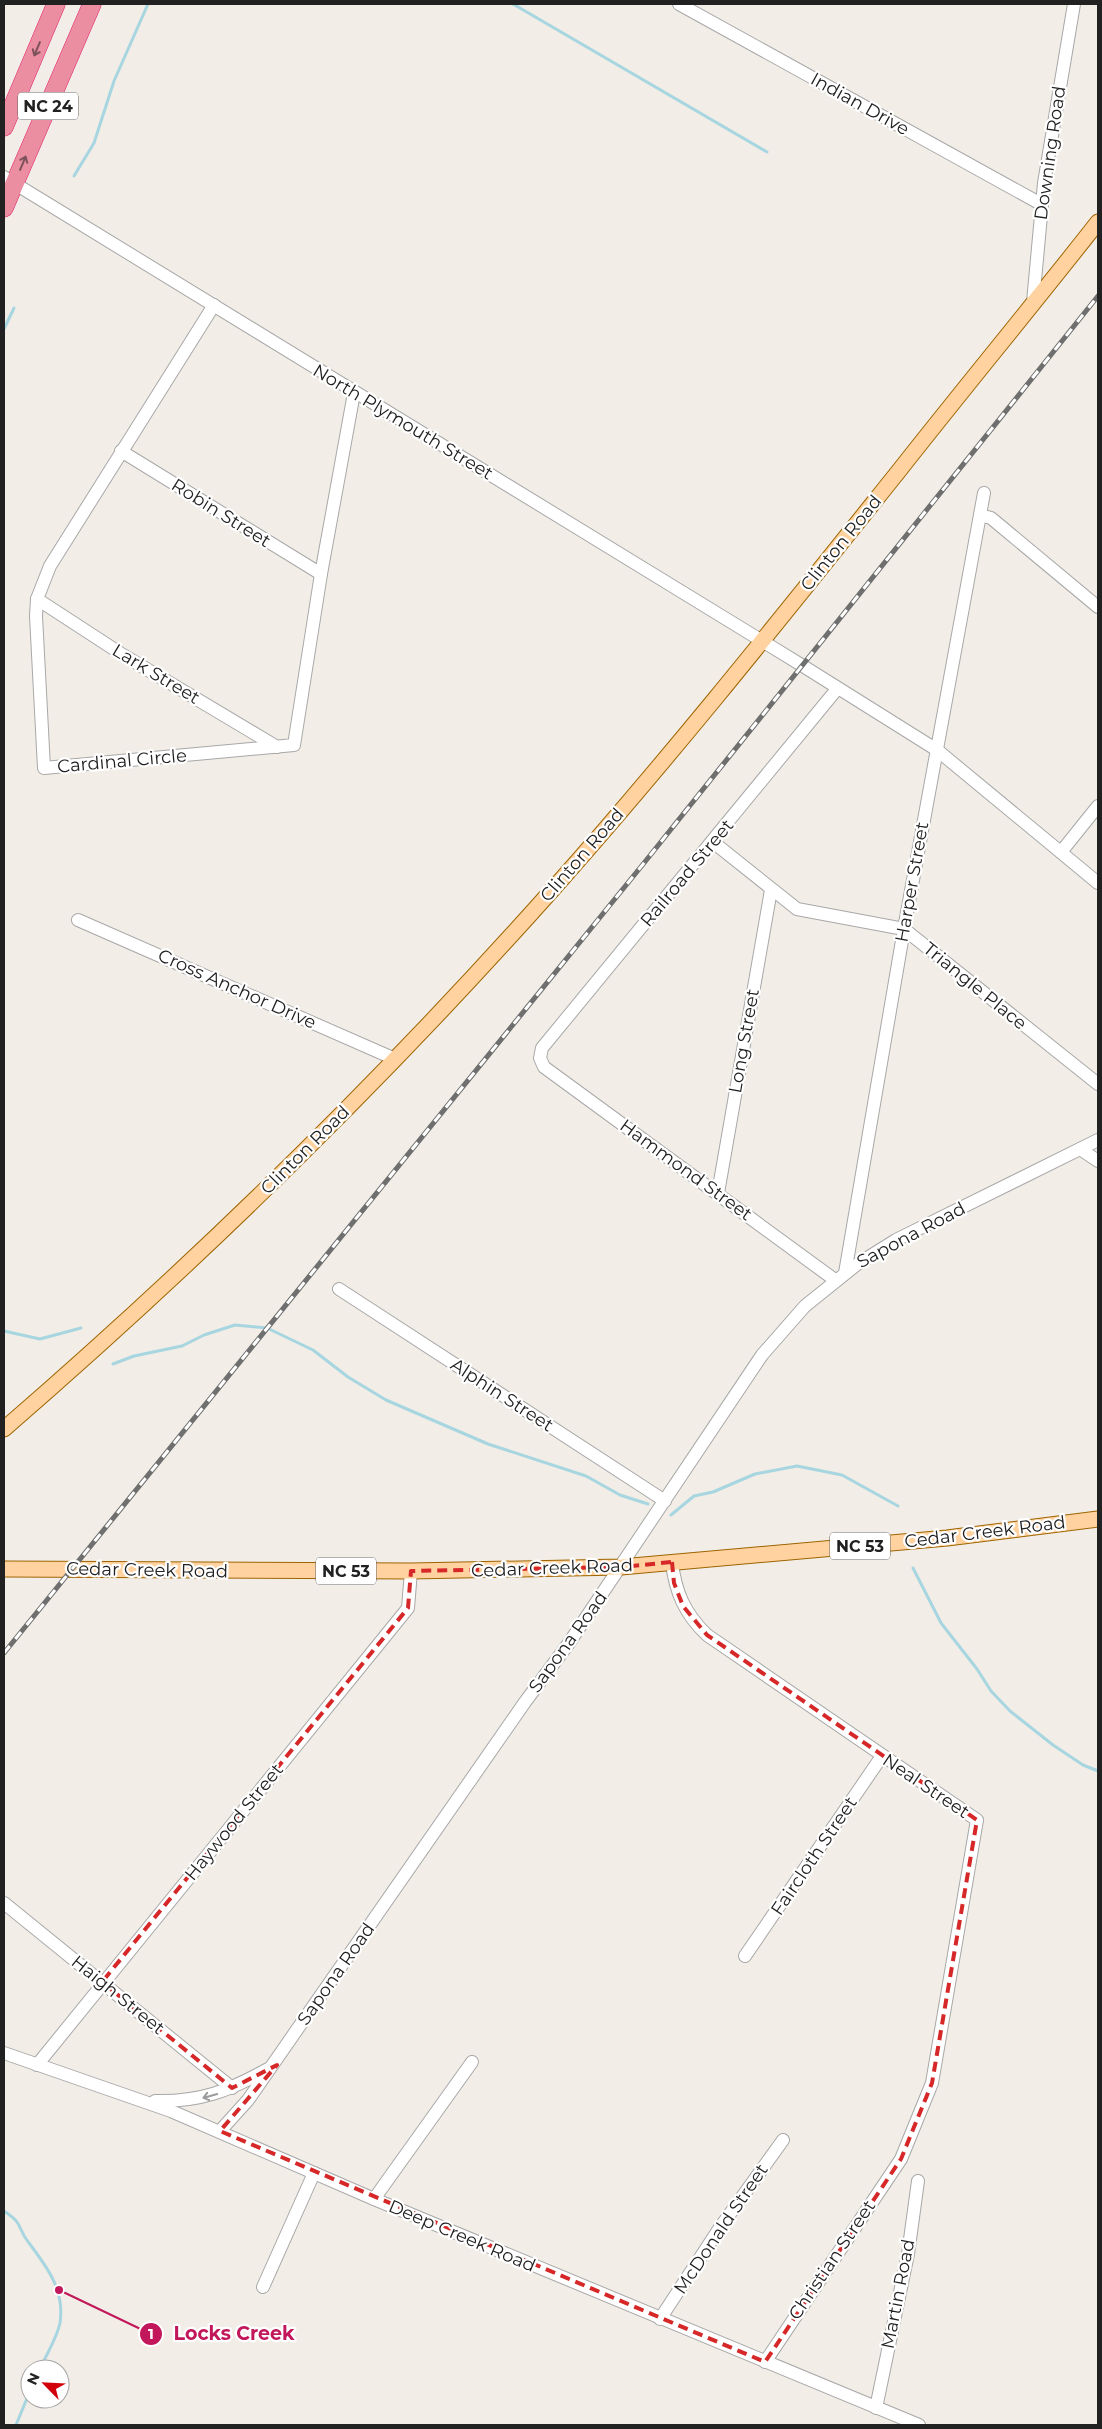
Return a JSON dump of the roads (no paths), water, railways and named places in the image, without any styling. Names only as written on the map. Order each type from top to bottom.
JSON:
[{"type":"highway","name":"NC 24","points":[[4,127],[56,4]]},
{"type":"highway","name":"NC 24","points":[[4,208],[9,180],[92,4]]},
{"type":"main road","name":"Clinton Road","points":[[4,1429],[156,1294],[246,1208],[395,1059],[554,888],[762,642],[1098,222]]},
{"type":"main road","name":"Cedar Creek Road","points":[[4,1569],[411,1571],[621,1567],[947,1538],[1098,1519]]},
{"type":"street","name":"Indian Drive","points":[[679,4],[1041,204]]},
{"type":"street","name":"Downing Road","points":[[1033,302],[1041,204],[1074,4]]},
{"type":"street","name":"North Plymouth Street","points":[[9,180],[936,750],[1098,882]]},
{"type":"street","name":"Cardinal Circle","points":[[214,305],[50,566],[37,599],[38,669],[44,768],[294,745],[321,574],[354,393]]},
{"type":"street","name":"Robin Street","points":[[121,451],[321,574]]},
{"type":"street","name":"Harper Street","points":[[840,1276],[984,493]]},
{"type":"street","points":[[980,515],[991,518],[1098,607]]},
{"type":"street","name":"Lark Street","points":[[37,599],[123,655],[277,747]]},
{"type":"street","name":"Railroad Street","points":[[540,1058],[542,1048],[837,689]]},
{"type":"street","points":[[1061,852],[1098,806]]},
{"type":"street","name":"Triangle Place","points":[[713,842],[771,890],[797,908],[904,929],[1098,1084]]},
{"type":"street","name":"Long Street","points":[[718,1193],[771,890]]},
{"type":"street","name":"Cross Anchor Drive","points":[[78,920],[395,1059]]},
{"type":"street","name":"Hammond Street","points":[[540,1058],[544,1067],[718,1193],[840,1276]]},
{"type":"street","name":"Sapona Road","points":[[220,2131],[248,2100],[621,1567],[762,1356],[805,1306],[840,1276],[896,1240],[1098,1140]]},
{"type":"street","points":[[1080,1149],[1098,1161]]},
{"type":"street","name":"Alphin Street","points":[[339,1288],[665,1501]]},
{"type":"street","name":"Neal Street","points":[[672,1562],[674,1583],[683,1606],[694,1623],[707,1635],[977,1820],[932,2083],[901,2159]]},
{"type":"street","name":"Haywood Street","points":[[36,2064],[205,1860],[408,1608],[411,1571]]},
{"type":"street","name":"Faircloth Street","points":[[745,1956],[882,1756]]},
{"type":"street","name":"Haigh Street","points":[[4,1903],[232,2088]]},
{"type":"street","name":"Deep Creek Road","points":[[4,2053],[143,2101],[220,2131],[374,2200],[660,2320],[919,2425]]},
{"type":"street","points":[[374,2200],[472,2062]]},
{"type":"street","points":[[143,2101],[175,2101],[202,2098],[232,2088],[270,2068]]},
{"type":"street","name":"McDonald Street","points":[[660,2320],[719,2229],[783,2140]]},
{"type":"street","name":"Christian Street","points":[[765,2362],[901,2159]]},
{"type":"street","points":[[263,2287],[314,2173]]},
{"type":"street","name":"Martin Road","points":[[876,2408],[908,2254],[918,2181]]},
{"type":"waterway","points":[[74,176],[94,143],[114,81],[148,4]]},
{"type":"waterway","points":[[513,4],[767,152]]},
{"type":"waterway","points":[[4,329],[14,308]]},
{"type":"waterway","points":[[113,1364],[134,1356],[182,1346],[204,1335],[235,1325],[267,1328],[313,1350],[348,1377],[386,1400],[488,1444],[586,1476],[620,1495],[648,1504]]},
{"type":"waterway","points":[[4,1331],[40,1339],[81,1328]]},
{"type":"waterway","points":[[671,1515],[694,1496],[713,1492],[755,1474],[797,1466],[842,1475],[898,1506]]},
{"type":"waterway","points":[[913,1568],[941,1623],[977,1669],[991,1691],[1010,1711],[1053,1745],[1083,1765],[1098,1771]]},
{"type":"waterway","points":[[4,2211],[18,2223],[25,2238],[48,2270],[60,2300],[59,2329],[45,2359]]},
{"type":"waterway","points":[[16,2425],[23,2409]]},
{"type":"railway","points":[[4,1653],[644,863],[1098,296]]},
{"type":"place","name":"Locks Creek","points":[[59,2290]]}]
